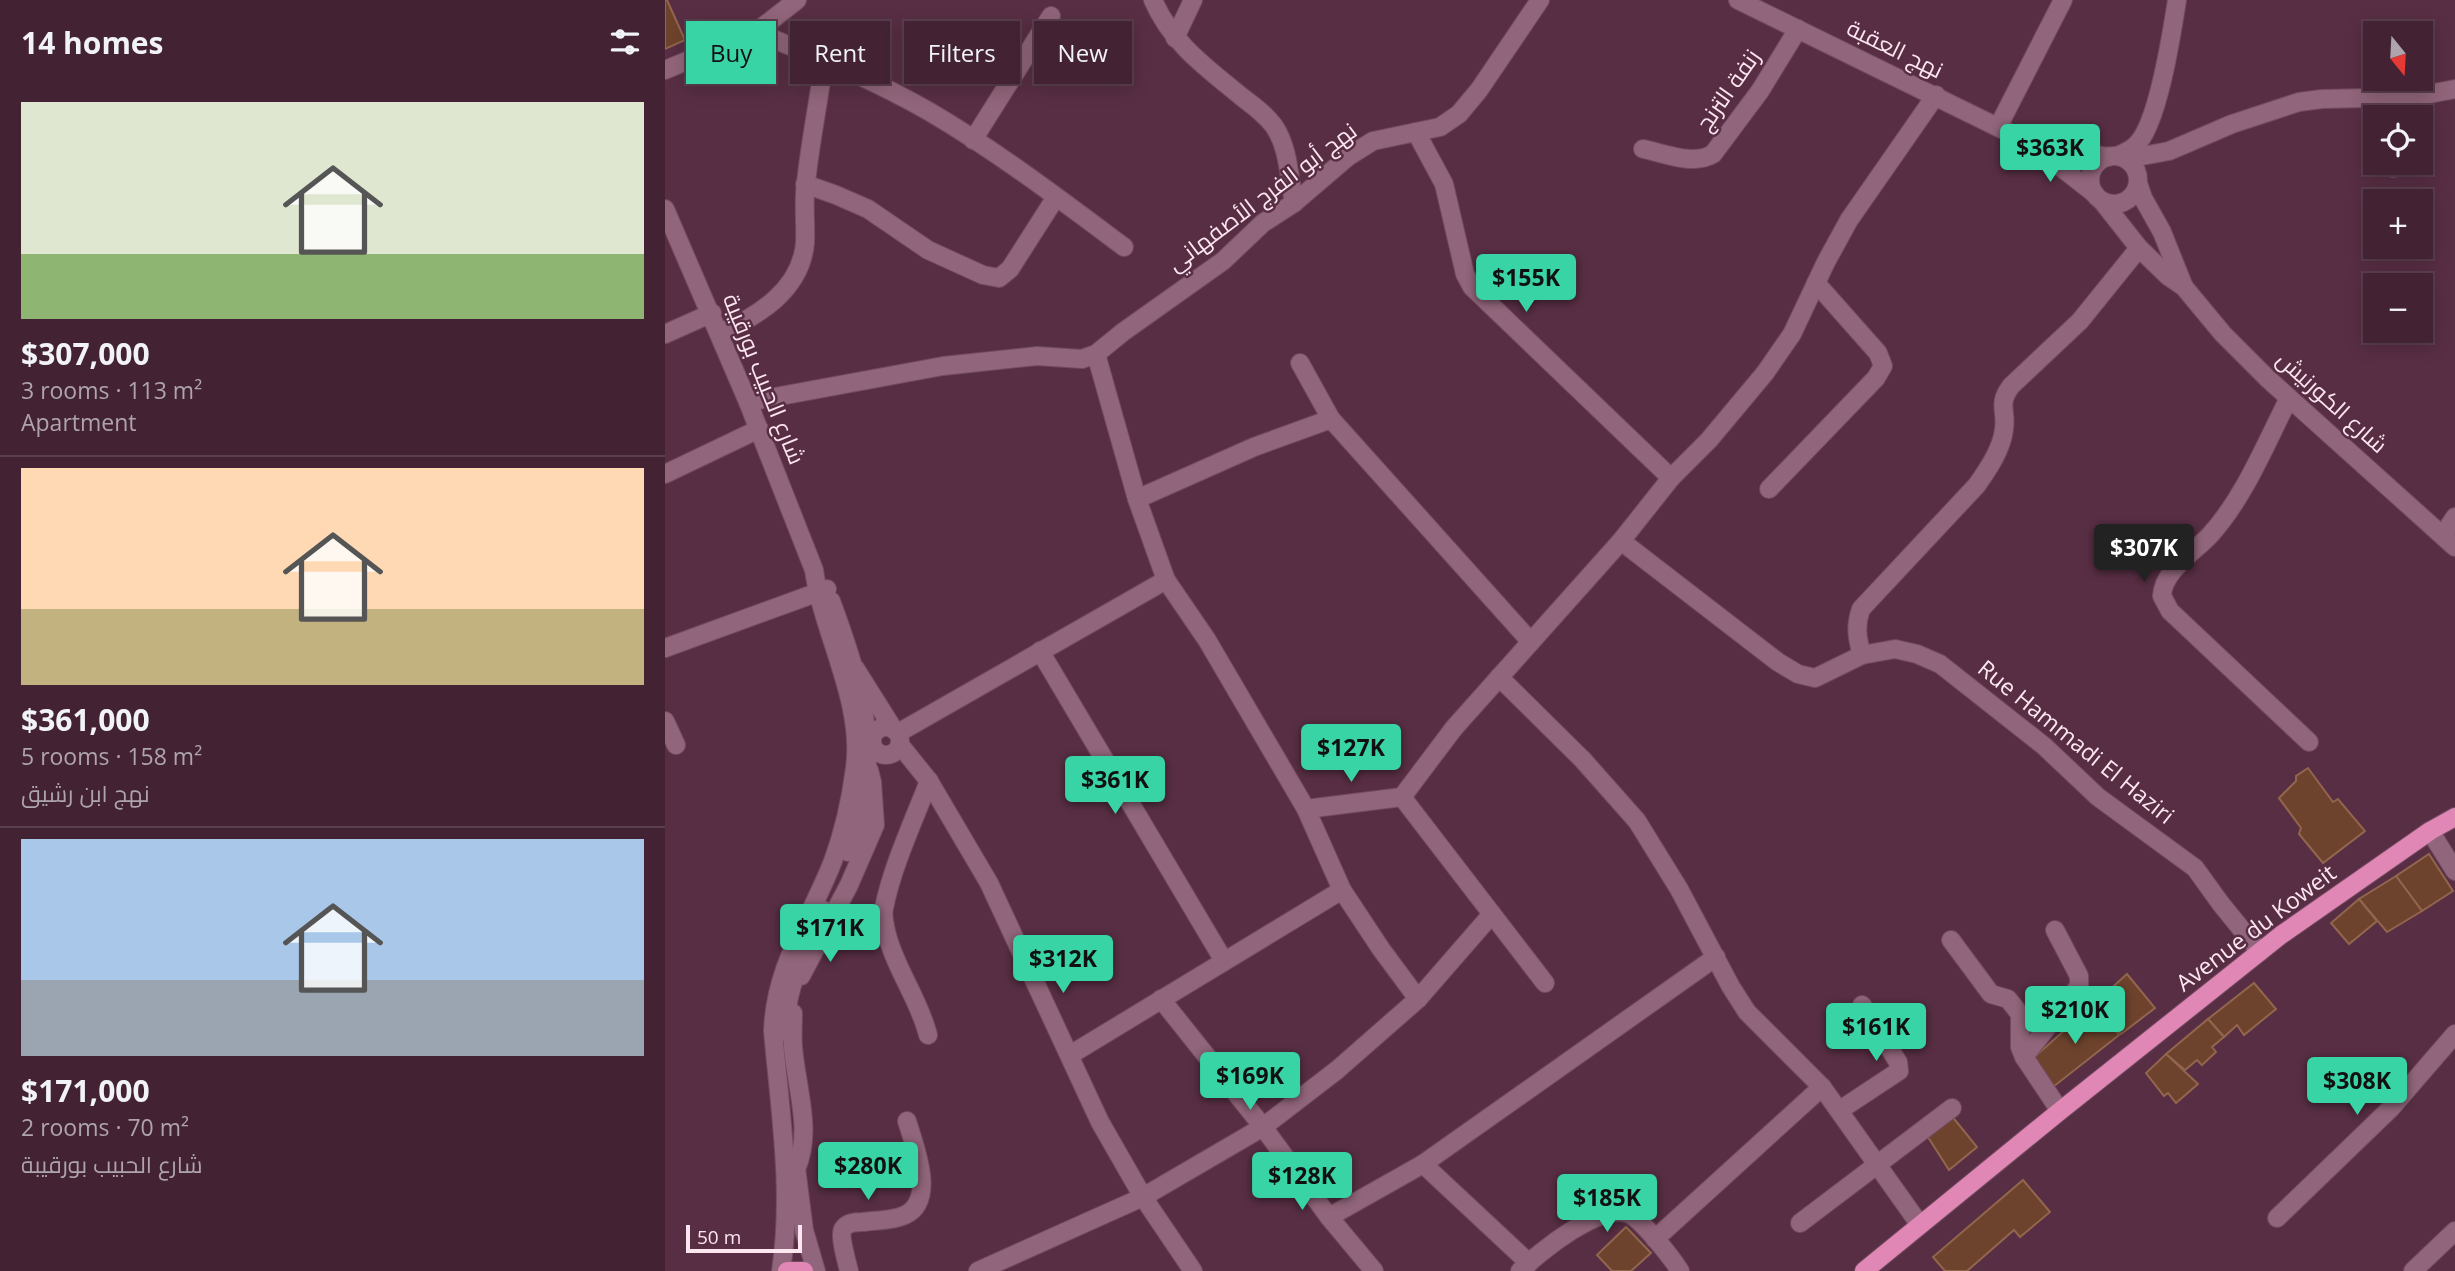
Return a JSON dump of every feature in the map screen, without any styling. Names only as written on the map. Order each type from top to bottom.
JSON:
[{"type":"main road","name":"Avenue du Koweit","points":[[1864,1271],[2260,952],[2430,831],[2455,817]]},
{"type":"main road","points":[[787,1271],[804,1271]]},
{"type":"street","points":[[770,21],[797,0]]},
{"type":"street","points":[[1153,0],[1175,38],[1198,63],[1264,114],[1275,128],[1287,156],[1294,203]]},
{"type":"street","points":[[1175,38],[1193,0]]},
{"type":"street","name":"نهج أبو الفرج الأصفهاني","points":[[1096,354],[1122,332],[1223,261],[1263,223],[1294,203],[1349,156],[1373,141],[1440,127],[1459,114],[1479,90],[1540,0]]},
{"type":"street","name":"نهج العقبة","points":[[1738,0],[2030,143]]},
{"type":"street","points":[[1998,127],[2063,0]]},
{"type":"street","points":[[2117,157],[2136,145],[2146,131],[2155,106],[2177,0]]},
{"type":"street","points":[[973,140],[1051,16]]},
{"type":"street","name":"زنفة الترنج","points":[[1643,149],[1690,159],[1706,158],[1713,153],[1760,91],[1798,29]]},
{"type":"street","points":[[665,70],[686,61]]},
{"type":"street","points":[[720,333],[751,319],[785,289],[795,275],[805,245],[805,184],[820,84]]},
{"type":"street","points":[[874,84],[932,113],[1056,197],[1123,247]]},
{"type":"street","points":[[2184,287],[2168,276],[2139,248],[2098,198],[2091,186],[2090,177],[2099,161],[2169,151],[2232,124],[2299,102],[2413,97],[2455,89]]},
{"type":"street","points":[[1306,809],[1402,797],[1454,728],[1621,541],[1671,478],[1709,440],[1765,373],[1792,334],[1849,220],[1936,96]]},
{"type":"street","points":[[2412,105],[2413,97]]},
{"type":"street","points":[[1416,132],[1444,184],[1465,274],[1472,287],[1671,478]]},
{"type":"street","points":[[2030,143],[2117,157],[2132,164],[2143,198],[2162,232],[2184,287]]},
{"type":"street","points":[[2030,143],[2098,198],[2108,203],[2122,203],[2133,195],[2138,180],[2169,151]]},
{"type":"street","points":[[805,184],[868,209],[928,250],[950,262],[993,278],[1005,275],[1010,269],[1056,197]]},
{"type":"street","name":"شارع الحبيب بورقيبة","points":[[665,209],[712,313],[855,668],[897,736],[929,781],[989,883],[1100,1122],[1143,1197],[1193,1271]]},
{"type":"street","points":[[1862,655],[1856,634],[1856,622],[1861,609],[1977,485],[1992,462],[2004,430],[2004,396],[2080,321],[2139,248]]},
{"type":"street","points":[[1769,489],[1876,378],[1883,366],[1878,353],[1816,283]]},
{"type":"street","name":"شارع الكورنيش","points":[[2184,287],[2223,334],[2289,398],[2449,541]]},
{"type":"street","points":[[665,334],[712,313]]},
{"type":"street","points":[[748,402],[943,366],[1037,356],[1082,359],[1096,354],[1137,499],[1166,580],[1207,640],[1306,809],[1342,890],[1418,999]]},
{"type":"street","points":[[1300,363],[1331,419],[1531,642]]},
{"type":"street","points":[[2289,398],[2220,524],[2165,582],[2162,596],[2170,611],[2309,741]]},
{"type":"street","points":[[1137,499],[1254,447],[1331,419]]},
{"type":"street","points":[[665,474],[759,429]]},
{"type":"street","points":[[2449,541],[2455,517]]},
{"type":"street","name":"Rue Hammadi El Haziri","points":[[1621,541],[1778,662],[1807,678],[1824,675],[1862,655],[1895,649],[1917,654],[1940,664],[2044,746],[2098,797],[2195,868],[2260,952]]},
{"type":"street","points":[[865,748],[888,756],[893,754],[897,736],[1166,580]]},
{"type":"street","points":[[665,648],[822,591]]},
{"type":"street","name":"شارع الحبيب بورقيبة","points":[[822,591],[842,672],[865,748]]},
{"type":"street","points":[[1040,651],[1224,961]]},
{"type":"street","name":"شارع الحبيب بورقيبة","points":[[781,1271],[787,1197],[783,1031],[791,986],[843,866],[860,811],[866,716],[855,668]]},
{"type":"street","points":[[1499,677],[1574,752],[1637,821],[1679,889],[1747,1012],[1822,1087],[1920,1225]]},
{"type":"street","points":[[665,721],[676,745]]},
{"type":"street","points":[[927,1035],[923,1015],[894,957],[886,934],[883,911],[900,856],[929,781]]},
{"type":"street","points":[[1402,797],[1545,983]]},
{"type":"street","points":[[2430,831],[2455,871]]},
{"type":"street","points":[[1070,1055],[1342,890]]},
{"type":"street","points":[[978,1271],[1143,1197],[1263,1127],[1337,1070],[1418,999],[1492,915]]},
{"type":"street","points":[[2024,1057],[2079,985],[2079,976],[2055,930]]},
{"type":"street","points":[[1951,940],[1991,994],[2008,999],[2020,1014],[2020,1047],[2024,1057],[2060,1111]]},
{"type":"street","points":[[1329,1217],[1423,1164],[1716,957]]},
{"type":"street","points":[[1161,999],[1263,1127],[1329,1217],[1374,1271]]},
{"type":"street","points":[[1839,1110],[1899,1071],[1898,1062],[1862,1005]]},
{"type":"street","name":"شارع الحبيب بورقيبة","points":[[783,1031],[804,1230],[816,1271]]},
{"type":"street","points":[[2277,1217],[2391,1108],[2455,1034]]},
{"type":"street","points":[[1655,1239],[1822,1087]]},
{"type":"street","points":[[1800,1223],[1952,1108]]},
{"type":"street","points":[[849,1271],[841,1235],[843,1229],[850,1223],[896,1219],[908,1214],[920,1198],[921,1173],[907,1121]]},
{"type":"street","points":[[1423,1164],[1525,1267],[1573,1231],[1607,1214],[1618,1212],[1629,1214],[1655,1239],[1680,1271]]},
{"type":"street","points":[[2413,1271],[2455,1231]]},
{"type":"building","points":[[665,0],[685,40],[665,49]]},
{"type":"building","points":[[2308,768],[2333,802],[2338,799],[2365,831],[2323,863],[2299,834],[2301,828],[2279,798],[2296,781],[2296,776]]},
{"type":"building","points":[[2429,854],[2453,891],[2422,911],[2396,876]]},
{"type":"building","points":[[2396,876],[2422,911],[2387,932],[2359,899]]},
{"type":"building","points":[[2359,899],[2377,921],[2349,944],[2331,923]]},
{"type":"building","points":[[2127,974],[2155,1008],[2121,1034],[2095,1003]]},
{"type":"building","points":[[2254,983],[2276,1009],[2244,1035],[2237,1025],[2224,1037],[2208,1019]]},
{"type":"building","points":[[2095,1003],[2119,1035],[2053,1087],[2030,1061]]},
{"type":"building","points":[[2208,1019],[2224,1037],[2212,1047],[2216,1052],[2202,1065],[2197,1060],[2185,1070],[2166,1054]]},
{"type":"building","points":[[2166,1054],[2198,1084],[2176,1103],[2168,1093],[2164,1096],[2146,1073]]},
{"type":"building","points":[[1951,1115],[1977,1147],[1949,1170],[1926,1134]]},
{"type":"building","points":[[2023,1180],[2050,1212],[2020,1237],[2014,1230],[1967,1271],[1945,1271],[1933,1257]]},
{"type":"building","points":[[1626,1227],[1651,1253],[1631,1271],[1612,1271],[1597,1255]]}]
